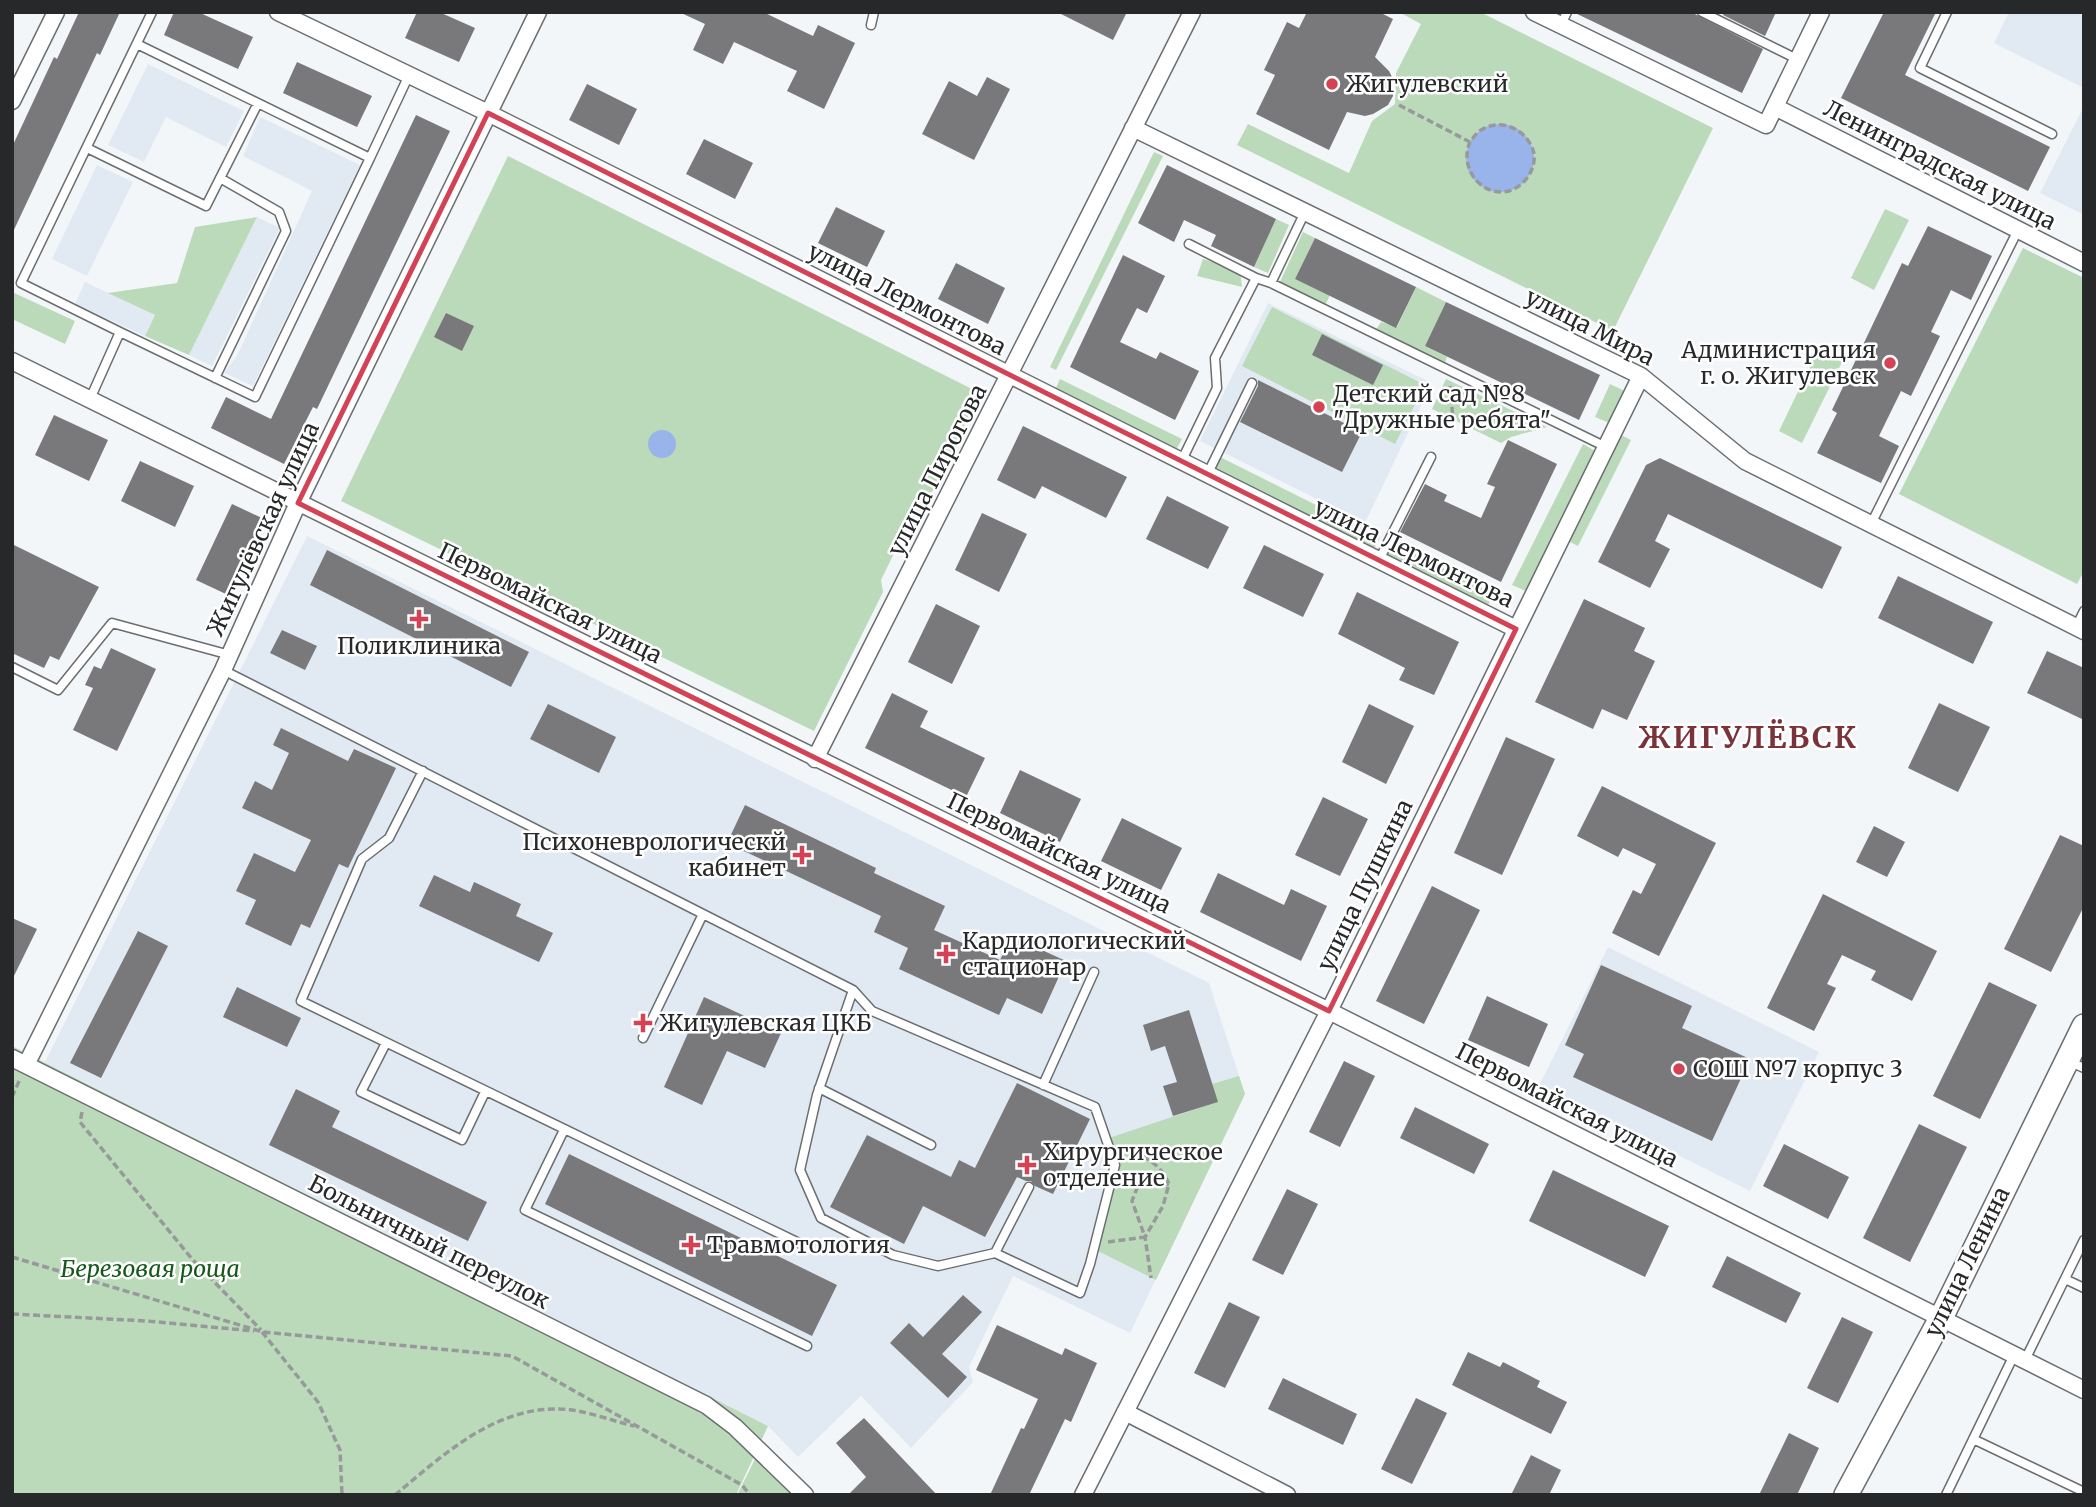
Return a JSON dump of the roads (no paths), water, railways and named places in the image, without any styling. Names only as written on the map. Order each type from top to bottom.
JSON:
[{"type":"street","points":[[12,101],[56,12]]},
{"type":"street","name":"улица Лермонтова","points":[[278,12],[488,113],[1516,629]]},
{"type":"street","name":"Жигулёвская улица","points":[[19,1061],[223,670],[299,503],[538,12]]},
{"type":"street","name":"улица Пирогова","points":[[815,759],[1192,12]]},
{"type":"street","points":[[1534,12],[1564,19],[1766,125],[1821,12]]},
{"type":"street","name":"Ленинградская улица","points":[[1775,107],[2084,263]]},
{"type":"street","name":"улица Мира","points":[[1133,128],[1641,376],[1745,461],[2080,629]]},
{"type":"street","name":"Первомайская улица","points":[[12,361],[1329,1011],[2084,1390]]},
{"type":"street","name":"улица Пушкина","points":[[1083,1495],[1329,1011],[1641,376]]},
{"type":"street","name":"улица Ленина","points":[[1846,1495],[2075,1064],[2084,1026]]},
{"type":"street","name":"Больничный переулок","points":[[19,1061],[706,1405],[734,1427],[805,1495]]},
{"type":"street","points":[[1125,1412],[1287,1495]]},
{"type":"lane","points":[[152,12],[21,283],[255,397],[409,75]]},
{"type":"lane","points":[[871,25],[874,12]]},
{"type":"lane","points":[[1702,12],[1799,60]]},
{"type":"lane","points":[[1947,12],[1920,68],[2052,134]]},
{"type":"lane","points":[[136,44],[370,158]]},
{"type":"lane","points":[[87,148],[206,206],[258,103]]},
{"type":"lane","points":[[215,378],[286,231],[279,212],[220,178]]},
{"type":"lane","points":[[1271,283],[1305,212]]},
{"type":"lane","points":[[1871,524],[2018,229]]},
{"type":"lane","points":[[1189,244],[1606,447]]},
{"type":"lane","points":[[1181,462],[1217,388],[1215,358],[1256,278]]},
{"type":"lane","points":[[90,399],[120,332]]},
{"type":"lane","points":[[1207,475],[1252,383]]},
{"type":"lane","points":[[1379,560],[1431,457]]},
{"type":"lane","points":[[2080,629],[2084,611]]},
{"type":"lane","points":[[12,667],[58,690],[112,623],[230,655]]},
{"type":"lane","points":[[223,670],[853,990],[872,1011],[1095,1107],[1115,1165],[1096,1243],[1080,1293],[995,1254],[938,1266],[893,1255],[821,1218],[800,1170],[820,1088],[853,990]]},
{"type":"lane","points":[[423,771],[389,838],[362,859],[301,1000],[799,1243]]},
{"type":"lane","points":[[643,1038],[703,914]]},
{"type":"lane","points":[[1043,1085],[1094,972]]},
{"type":"lane","points":[[386,1042],[361,1092],[462,1140],[485,1092]]},
{"type":"lane","points":[[820,1088],[931,1145]]},
{"type":"lane","points":[[565,1130],[525,1210],[807,1346]]},
{"type":"lane","points":[[995,1254],[1029,1187]]},
{"type":"lane","points":[[1946,1495],[1973,1439],[2065,1279],[2084,1240]]},
{"type":"lane","points":[[2065,1279],[2084,1288]]},
{"type":"lane","points":[[1973,1439],[2084,1492]]},
{"type":"water","points":[[1500,124],[1513,127],[1524,134],[1531,145],[1534,158],[1531,171],[1524,182],[1513,189],[1500,192],[1487,189],[1476,182],[1469,171],[1466,158],[1469,145],[1476,134],[1487,127]]},
{"type":"water","points":[[662,430],[672,434],[676,444],[672,454],[662,458],[652,454],[648,444],[652,434]]},
{"type":"place","name":"Жигулевский","points":[[1332,84]]},
{"type":"place","name":"Администрация г. о. Жигулевск","points":[[1890,363]]},
{"type":"place","name":"Детский сад №8 \"Дружные ребята\"","points":[[1319,407]]},
{"type":"place","name":"Поликлиника","points":[[419,619]]},
{"type":"place","name":"Психоневрологическй кабинет","points":[[802,855]]},
{"type":"place","name":"Кардиологический стационар","points":[[946,954]]},
{"type":"place","name":"Жигулевская ЦКБ","points":[[643,1023]]},
{"type":"place","name":"СОШ №7 корпус 3","points":[[1679,1069]]},
{"type":"place","name":"Хирургическое отделение","points":[[1027,1165]]},
{"type":"place","name":"Травмотология","points":[[691,1245]]},
{"type":"district","name":"ЖИГУЛЁВСК","points":[[1748,738]]},
{"type":"park label","name":"Березовая роща","points":[[150,1269]]}]
